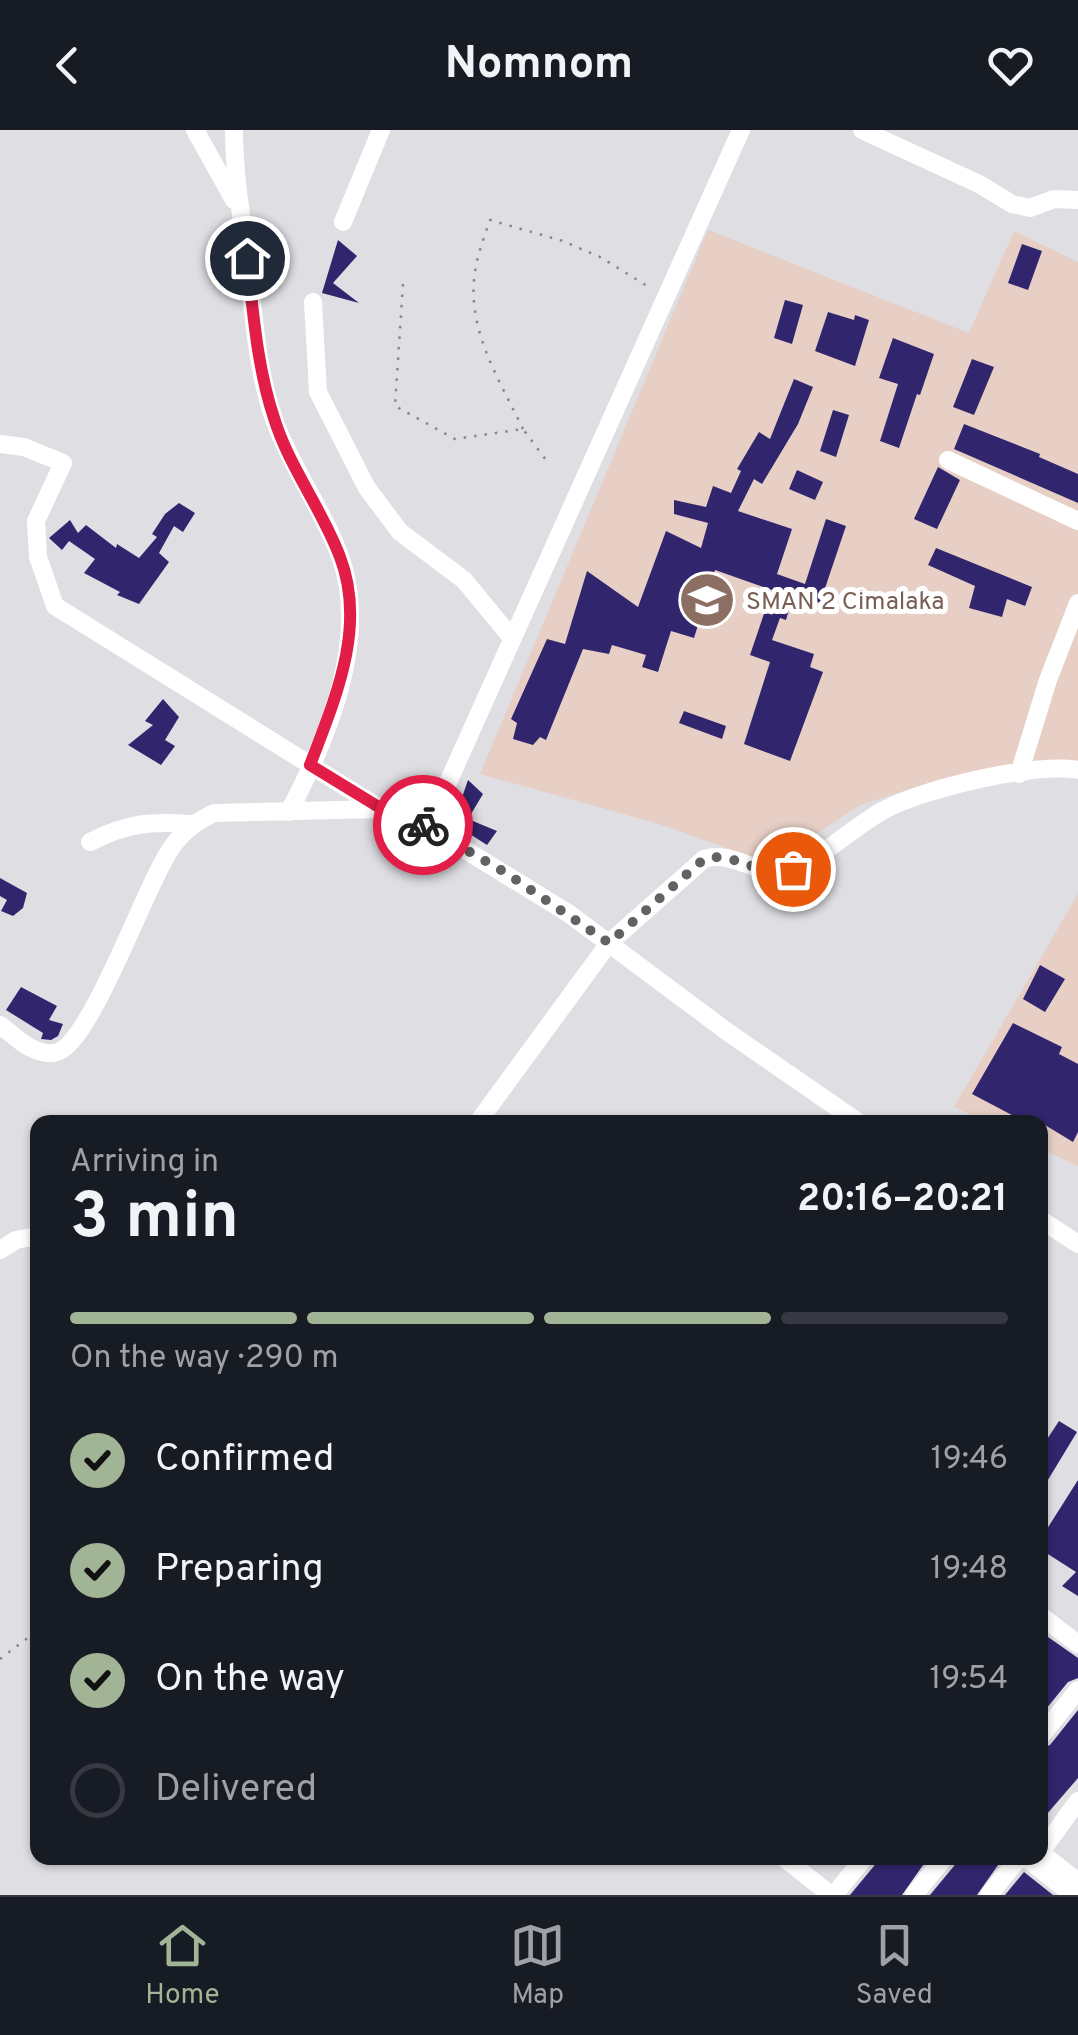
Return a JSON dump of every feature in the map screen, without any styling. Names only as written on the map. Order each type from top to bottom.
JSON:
[{"type":"street","points":[[196,130],[239,210]]},
{"type":"street","points":[[234,130],[235,184],[262,371],[274,420],[341,559],[352,613],[347,654],[310,765],[289,812]]},
{"type":"street","points":[[343,222],[381,130]]},
{"type":"street","points":[[428,827],[741,130]]},
{"type":"street","points":[[862,130],[979,184],[1012,204],[1030,208],[1054,199],[1078,200]]},
{"type":"street","points":[[313,302],[318,392],[367,488],[400,532],[464,580],[512,637]]},
{"type":"street","points":[[0,444],[24,447],[63,463],[36,521],[38,557],[55,606],[382,809],[428,827],[537,893],[848,1115]]},
{"type":"street","points":[[948,460],[1078,521]]},
{"type":"street","points":[[1019,774],[1048,680],[1078,602]]},
{"type":"street","points":[[483,1115],[609,943],[704,859],[718,856],[776,873],[793,869],[916,795],[1042,769],[1078,770]]},
{"type":"street","points":[[0,1026],[22,1044],[40,1051],[55,1053],[76,1040],[170,849],[192,824],[214,814],[382,809]]},
{"type":"street","points":[[90,842],[118,828],[140,824],[192,824]]},
{"type":"street","points":[[1048,1224],[1078,1244]]},
{"type":"street","points":[[0,1250],[16,1240],[30,1237]]},
{"type":"street","points":[[1048,1627],[1078,1644]]},
{"type":"street","points":[[1048,1727],[1078,1690]]},
{"type":"street","points":[[1048,1838],[1078,1801]]},
{"type":"street","points":[[795,1865],[832,1895],[858,1865]]},
{"type":"street","points":[[914,1895],[938,1865]]},
{"type":"street","points":[[988,1895],[1023,1865]]},
{"type":"street","points":[[1042,1865],[1072,1895],[1078,1884],[1047,1865]]},
{"type":"path","points":[[548,464],[523,429],[488,360],[476,324],[476,269],[490,220],[563,241],[600,257],[665,298]]},
{"type":"path","points":[[403,284],[395,406],[455,439],[523,429]]},
{"type":"path","points":[[0,1660],[30,1636]]},
{"type":"shaded area","name":"SMAN 2 Cimalaka","points":[[708,230],[969,333],[1014,231],[1078,262],[1078,765],[1044,762],[935,781],[860,805],[781,858],[749,856],[659,824],[480,774]]},
{"type":"shaded area","points":[[1078,894],[1078,1166],[1048,1152],[1048,1115],[972,1115],[954,1107]]},
{"type":"building","points":[[338,240],[357,256],[333,283],[359,303],[322,293]]},
{"type":"building","points":[[1022,244],[1042,251],[1028,290],[1008,283]]},
{"type":"building","points":[[785,300],[803,305],[792,344],[774,338]]},
{"type":"building","points":[[828,312],[869,320],[855,366],[815,351]]},
{"type":"building","points":[[893,338],[934,354],[899,448],[880,441],[898,384],[879,378]]},
{"type":"building","points":[[972,359],[994,367],[974,415],[953,407]]},
{"type":"building","points":[[794,379],[813,387],[798,424],[762,484],[754,479],[738,511],[792,529],[777,574],[805,584],[826,519],[846,526],[820,603],[794,592],[786,620],[780,618],[772,640],[814,654],[810,667],[823,672],[790,761],[744,744],[770,662],[750,655],[772,590],[715,570],[694,638],[671,631],[658,672],[642,667],[646,655],[612,645],[609,654],[583,649],[546,740],[540,737],[533,745],[513,739],[517,723],[511,719],[547,639],[565,644],[587,571],[638,607],[666,531],[701,548],[708,523],[674,514],[674,500],[706,507],[713,486],[731,493],[741,471],[737,469],[759,432],[770,439]]},
{"type":"building","points":[[833,410],[849,415],[836,457],[820,451]]},
{"type":"building","points":[[964,424],[1040,454],[1039,457],[1078,474],[1078,503],[954,449]]},
{"type":"building","points":[[938,467],[960,480],[937,529],[914,519]]},
{"type":"building","points":[[797,470],[823,482],[815,500],[789,489]]},
{"type":"building","points":[[179,503],[195,513],[183,532],[174,526],[159,553],[169,562],[139,604],[84,573],[95,559],[69,541],[62,550],[49,538],[70,520],[78,533],[86,525],[116,548],[117,544],[139,558],[157,537],[152,534],[165,514]]},
{"type":"building","points":[[936,548],[1032,587],[1025,606],[1007,599],[1002,617],[969,608],[975,586],[928,565]]},
{"type":"building","points":[[163,699],[179,717],[165,740],[175,746],[161,765],[128,745],[153,725],[145,721]]},
{"type":"building","points":[[684,711],[726,726],[722,739],[679,723]]},
{"type":"building","points":[[468,780],[483,794],[468,819],[497,831],[487,845],[452,827]]},
{"type":"building","points":[[0,878],[27,893],[23,908],[13,916],[1,911],[7,900],[0,896]]},
{"type":"building","points":[[1040,965],[1065,979],[1045,1012],[1023,999]]},
{"type":"building","points":[[21,987],[57,1006],[49,1020],[63,1024],[58,1036],[41,1039],[43,1033],[6,1010]]},
{"type":"building","points":[[1013,1023],[1062,1047],[1059,1054],[1078,1064],[1078,1132],[1073,1142],[1048,1127],[1048,1115],[1012,1115],[972,1094]]},
{"type":"building","points":[[1059,1421],[1077,1432],[1048,1480],[1048,1438]]},
{"type":"building","points":[[1078,1480],[1078,1596],[1062,1586],[1076,1572],[1048,1554],[1048,1527]]},
{"type":"building","points":[[1048,1637],[1078,1658],[1078,1678],[1068,1682],[1048,1707]]},
{"type":"building","points":[[1078,1710],[1078,1778],[1048,1813],[1048,1746]]},
{"type":"building","points":[[923,1865],[902,1895],[850,1895],[874,1866]]},
{"type":"building","points":[[998,1865],[977,1895],[930,1895],[954,1866]]},
{"type":"building","points":[[1024,1872],[1053,1895],[1005,1895]]},
{"type":"way so far","points":[[423,825],[506,873],[609,943],[704,859],[718,856],[776,873],[793,869]]},
{"type":"place","name":"SMAN 2 Cimalaka","points":[[707,600]]},
{"type":"route","points":[[247,258],[252,307],[274,420],[341,559],[352,613],[347,654],[310,765],[382,809],[423,825]]}]
